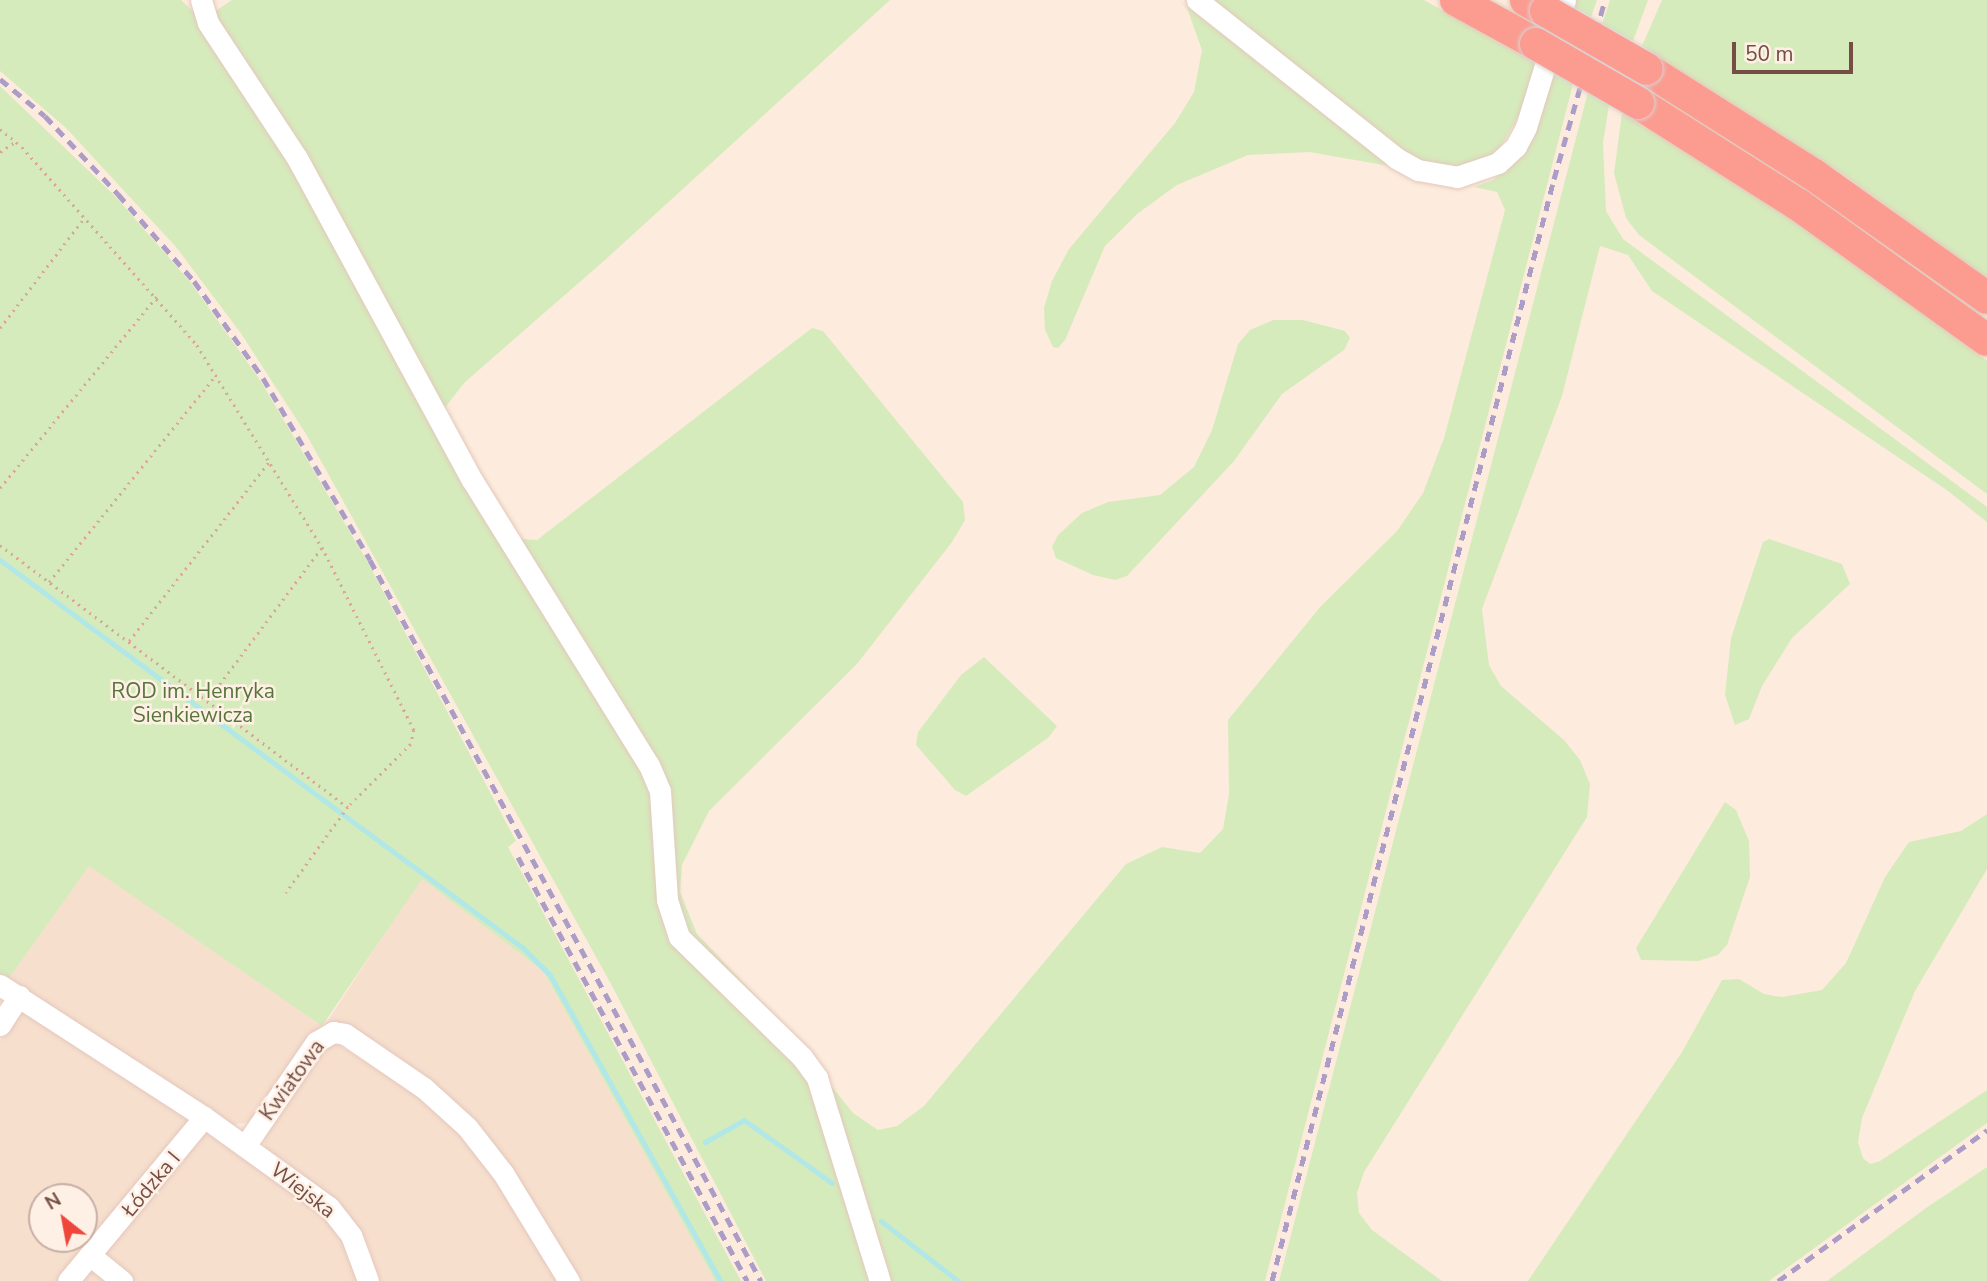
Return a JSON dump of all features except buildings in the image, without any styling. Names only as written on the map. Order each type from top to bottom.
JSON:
[{"type":"highway","points":[[1456,0],[1638,103],[1799,205],[1987,340]]},
{"type":"highway","points":[[1545,4],[1814,175],[1987,298]]},
{"type":"street","points":[[201,0],[208,23],[297,158],[472,480],[649,765],[660,791],[667,900],[679,937],[802,1057],[817,1078],[880,1281]]},
{"type":"street","points":[[1197,0],[1396,158],[1418,170],[1457,177],[1498,163],[1516,146],[1526,127],[1545,4]]},
{"type":"street","points":[[0,985],[245,1146]]},
{"type":"street","points":[[0,1025],[19,996]]},
{"type":"street","name":"Kwiatowa","points":[[245,1146],[316,1042],[333,1032],[345,1034],[424,1088],[467,1127],[503,1173],[569,1281]]},
{"type":"street","name":"Łódzka I","points":[[68,1281],[204,1117]]},
{"type":"street","name":"Wiejska","points":[[245,1146],[335,1213],[360,1251],[368,1281]]},
{"type":"street","points":[[91,1256],[122,1281]]},
{"type":"path","points":[[0,129],[157,296],[217,374],[322,547],[414,730],[411,744],[346,809],[286,893]]},
{"type":"path","points":[[0,152],[15,142]]},
{"type":"path","points":[[0,328],[85,217]]},
{"type":"path","points":[[0,488],[157,296]]},
{"type":"path","points":[[49,582],[217,374]]},
{"type":"path","points":[[129,642],[271,459]]},
{"type":"path","points":[[0,545],[346,809]]},
{"type":"path","points":[[207,701],[322,547]]},
{"type":"shaded area","points":[[89,865],[322,1026],[309,1035],[249,1122],[233,1125],[9,978]]},
{"type":"shaded area","points":[[421,878],[543,971],[715,1281],[581,1281],[511,1167],[474,1120],[430,1081],[332,1023],[325,1025]]},
{"type":"shaded area","points":[[24,1013],[174,1107],[323,1214],[343,1240],[358,1281],[0,1281],[0,1040],[15,1017]]},
{"type":"shaded area","points":[[334,1042],[418,1096],[460,1133],[495,1178],[558,1281],[378,1281],[369,1248],[348,1213],[265,1148],[264,1134],[324,1048]]},
{"type":"green space","points":[[0,0],[181,0],[195,13],[214,12],[232,0],[890,0],[605,260],[464,383],[441,413],[521,539],[537,540],[812,328],[823,331],[963,502],[965,520],[952,542],[857,664],[709,811],[682,865],[680,892],[697,934],[777,1018],[853,1113],[878,1130],[897,1126],[924,1106],[1126,864],[1162,847],[1200,853],[1223,829],[1229,794],[1228,720],[1321,606],[1397,531],[1423,493],[1444,438],[1505,210],[1497,192],[1474,187],[1493,180],[1521,156],[1533,139],[1552,72],[1573,84],[1265,1281],[766,1281],[611,984],[306,434],[240,332],[176,247],[66,128],[0,71]]},
{"type":"green space","points":[[1178,0],[1395,167],[1309,152],[1248,155],[1177,185],[1137,214],[1105,246],[1065,340],[1058,348],[1053,347],[1045,330],[1044,308],[1052,281],[1069,249],[1175,123],[1194,92],[1202,50],[1187,8]]},
{"type":"green space","points":[[1205,0],[1424,0],[1539,65],[1525,106],[1501,146],[1489,156],[1458,166],[1425,163],[1405,154]]},
{"type":"green space","points":[[1573,0],[1597,0],[1591,17],[1571,5]]},
{"type":"green space","points":[[1610,0],[1648,0],[1633,41],[1602,24]]},
{"type":"green space","points":[[1662,0],[1987,0],[1987,278],[1844,175],[1642,46]]},
{"type":"green space","name":"ROD im. Henryka Sienkiewicza","points":[[0,86],[115,196],[191,283],[260,380],[367,561],[516,841],[508,847],[741,1281],[715,1281],[543,971],[422,879],[322,1026],[89,866],[7,981],[0,977]]},
{"type":"green space","points":[[1588,92],[1609,105],[1603,143],[1606,211],[1623,239],[1987,507],[1987,522],[1948,491],[1652,291],[1628,255],[1600,246],[1562,396],[1482,609],[1489,665],[1501,686],[1564,740],[1580,760],[1590,784],[1587,817],[1364,1172],[1357,1193],[1359,1213],[1372,1230],[1442,1281],[1279,1281]]},
{"type":"green space","points":[[1622,113],[1812,232],[1987,361],[1987,494],[1639,235],[1626,218],[1614,173]]},
{"type":"green space","points":[[1273,320],[1303,320],[1345,331],[1350,338],[1344,350],[1282,394],[1234,461],[1127,576],[1115,580],[1093,575],[1056,558],[1052,547],[1058,535],[1082,513],[1108,502],[1160,495],[1194,467],[1212,430],[1238,344],[1250,330]]},
{"type":"green space","points":[[1769,539],[1842,564],[1850,584],[1792,638],[1762,686],[1749,719],[1735,725],[1725,695],[1731,638],[1763,542]]},
{"type":"green space","points":[[984,657],[1057,726],[1049,737],[966,796],[955,790],[916,745],[918,732],[961,675]]},
{"type":"green space","points":[[1725,802],[1736,810],[1749,841],[1750,877],[1727,945],[1718,955],[1698,961],[1641,960],[1636,948]]},
{"type":"green space","points":[[1987,814],[1987,869],[1915,991],[1862,1118],[1858,1142],[1863,1158],[1870,1164],[1880,1161],[1987,1090],[1987,1123],[1769,1281],[1528,1281],[1682,1052],[1722,980],[1739,979],[1764,994],[1782,997],[1822,990],[1846,963],[1885,877],[1909,842],[1961,831]]},
{"type":"green space","points":[[1987,1167],[1987,1281],[1827,1281],[1926,1208]]},
{"type":"waterway","points":[[0,560],[523,948],[550,975],[720,1281]]},
{"type":"waterway","points":[[705,1142],[744,1120],[832,1183]]},
{"type":"waterway","points":[[881,1221],[958,1281]]},
{"type":"railway","points":[[1272,1281],[1554,179],[1605,0]]},
{"type":"railway","points":[[0,79],[45,116],[118,194],[194,281],[263,378],[370,560],[761,1281]]},
{"type":"railway","points":[[518,857],[747,1281]]},
{"type":"railway","points":[[1778,1281],[1987,1130]]}]
